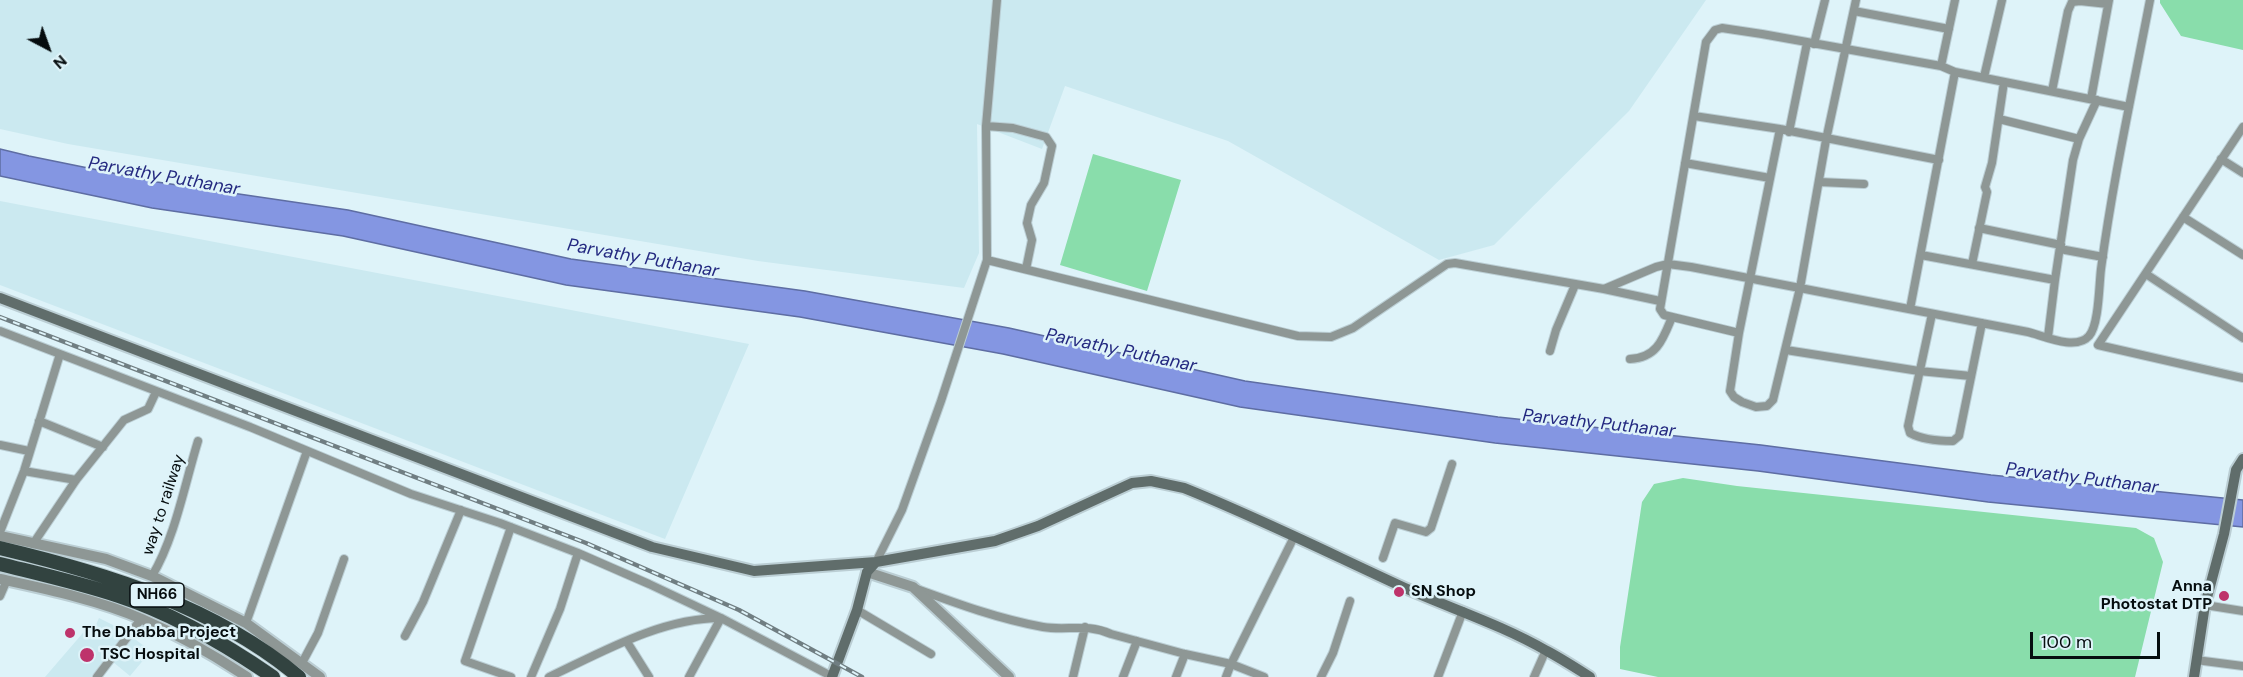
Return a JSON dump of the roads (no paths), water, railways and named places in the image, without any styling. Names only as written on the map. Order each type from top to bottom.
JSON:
[{"type":"highway","name":"NH66","points":[[0,548],[127,583],[191,609],[300,670]]},
{"type":"highway","name":"NH66","points":[[0,564],[119,596],[140,604],[219,642],[273,677]]},
{"type":"main road","points":[[0,298],[652,547],[754,571],[876,562],[995,541],[1038,526],[1132,483],[1151,482],[1184,488],[1268,523],[1294,537],[1546,650],[1590,677]]},
{"type":"main road","points":[[2194,677],[2205,605],[2224,534],[2230,495],[2243,459]]},
{"type":"main road","points":[[833,677],[857,610],[867,572],[876,562]]},
{"type":"street","points":[[876,562],[902,510],[941,401],[987,260],[986,126],[997,0]]},
{"type":"street","points":[[1790,132],[1811,44],[1825,0]]},
{"type":"street","points":[[1780,129],[1739,333],[1730,391],[1742,402],[1763,407],[1771,404],[1773,400],[1786,350],[1800,288],[1826,140],[1856,0]]},
{"type":"street","points":[[1941,66],[1955,0]]},
{"type":"street","points":[[1984,77],[2002,0]]},
{"type":"street","points":[[1604,289],[1668,264],[1910,309],[2070,342],[2084,342],[2095,322],[2103,257],[2150,0]]},
{"type":"street","points":[[2048,337],[2073,160],[2094,99],[2109,2],[2072,2],[2068,11],[2052,91]]},
{"type":"street","points":[[1854,11],[1948,29]]},
{"type":"street","points":[[1739,333],[1672,317],[1661,312],[1660,301],[1706,42],[1715,30],[1732,29],[1941,66],[1955,72],[2129,107]]},
{"type":"street","points":[[1910,309],[1955,72]]},
{"type":"street","points":[[1972,264],[2004,82]]},
{"type":"street","points":[[1694,116],[1780,129],[1826,140],[1939,160]]},
{"type":"street","points":[[1999,119],[2079,139]]},
{"type":"street","points":[[986,126],[1013,128],[1046,137],[1052,147],[1044,183],[1031,205],[1027,223],[1032,240],[1026,269]]},
{"type":"street","points":[[2243,127],[2098,345],[2243,378]]},
{"type":"street","points":[[2221,159],[2243,173]]},
{"type":"street","points":[[1685,163],[1770,177]]},
{"type":"street","points":[[1819,182],[1864,184]]},
{"type":"street","points":[[2183,217],[2243,255]]},
{"type":"street","points":[[1979,228],[2103,257]]},
{"type":"street","points":[[1921,255],[2055,280]]},
{"type":"street","points":[[987,260],[1298,336],[1331,337],[1353,328],[1447,264],[1455,263],[1660,301]]},
{"type":"street","points":[[2146,274],[2243,338]]},
{"type":"street","points":[[1550,351],[1556,330],[1575,285]]},
{"type":"street","points":[[1932,314],[1908,426],[1910,433],[1914,436],[1948,441],[1953,441],[1959,436],[1982,323]]},
{"type":"street","points":[[1630,359],[1641,359],[1660,345],[1672,317]]},
{"type":"street","points":[[0,332],[250,427],[411,494],[511,527],[578,553],[721,618],[833,677]]},
{"type":"street","points":[[1786,350],[1971,376]]},
{"type":"street","points":[[60,354],[24,471],[0,534],[33,544],[106,559],[152,576],[246,622],[300,670],[320,677]]},
{"type":"street","points":[[33,544],[76,480],[128,417],[148,409],[156,392]]},
{"type":"street","points":[[39,421],[103,447]]},
{"type":"street","name":"way to railway","points":[[152,576],[170,537],[198,441]]},
{"type":"street","points":[[0,445],[29,451]]},
{"type":"street","points":[[246,622],[307,451]]},
{"type":"street","points":[[1383,558],[1395,523],[1426,532],[1431,528],[1452,464]]},
{"type":"street","points":[[24,471],[76,480]]},
{"type":"street","points":[[405,636],[423,602],[461,510]]},
{"type":"street","points":[[511,527],[465,661],[511,677]]},
{"type":"street","points":[[1226,677],[1294,537]]},
{"type":"street","points":[[531,677],[560,609],[578,553]]},
{"type":"street","points":[[300,670],[318,633],[344,559]]},
{"type":"street","points":[[867,572],[980,612],[1045,627],[1085,627],[1231,664],[1264,677]]},
{"type":"street","points":[[0,596],[3,580],[70,596],[141,619],[209,653],[247,677]]},
{"type":"street","points":[[913,587],[1009,677]]},
{"type":"street","points":[[1321,677],[1333,653],[1350,601]]},
{"type":"street","points":[[2205,605],[2243,611]]},
{"type":"street","points":[[857,610],[931,654]]},
{"type":"street","points":[[1438,677],[1463,611]]},
{"type":"street","points":[[549,677],[650,632],[680,623],[721,618]]},
{"type":"street","points":[[689,677],[721,618]]},
{"type":"street","points":[[97,677],[141,619]]},
{"type":"street","points":[[1073,677],[1085,627]]},
{"type":"street","points":[[1123,677],[1137,641]]},
{"type":"street","points":[[627,642],[649,677]]},
{"type":"street","points":[[1534,677],[1546,650]]},
{"type":"street","points":[[1176,677],[1185,654]]},
{"type":"street","points":[[2196,660],[2243,666]]},
{"type":"water","points":[[0,149],[157,182],[348,210],[571,259],[805,291],[1009,328],[1245,381],[1498,417],[1761,445],[1991,475],[2243,500],[2243,527],[1988,502],[1758,471],[1495,443],[1240,407],[1003,354],[800,317],[566,285],[343,236],[152,208],[0,176]]},
{"type":"railway","points":[[0,317],[586,543],[739,610],[862,677]]},
{"type":"place","name":"SN Shop","points":[[1399,592]]},
{"type":"place","name":"Anna Photostat DTP","points":[[2224,596]]},
{"type":"place","name":"The Dhabba Project","points":[[70,633]]},
{"type":"place","name":"TSC Hospital","points":[[87,655]]},
{"type":"water label","name":"Parvathy Puthanar","points":[[164,177]]},
{"type":"water label","name":"Parvathy Puthanar","points":[[643,259]]},
{"type":"water label","name":"Parvathy Puthanar","points":[[1121,351]]},
{"type":"water label","name":"Parvathy Puthanar","points":[[1599,424]]},
{"type":"water label","name":"Parvathy Puthanar","points":[[2082,479]]}]
